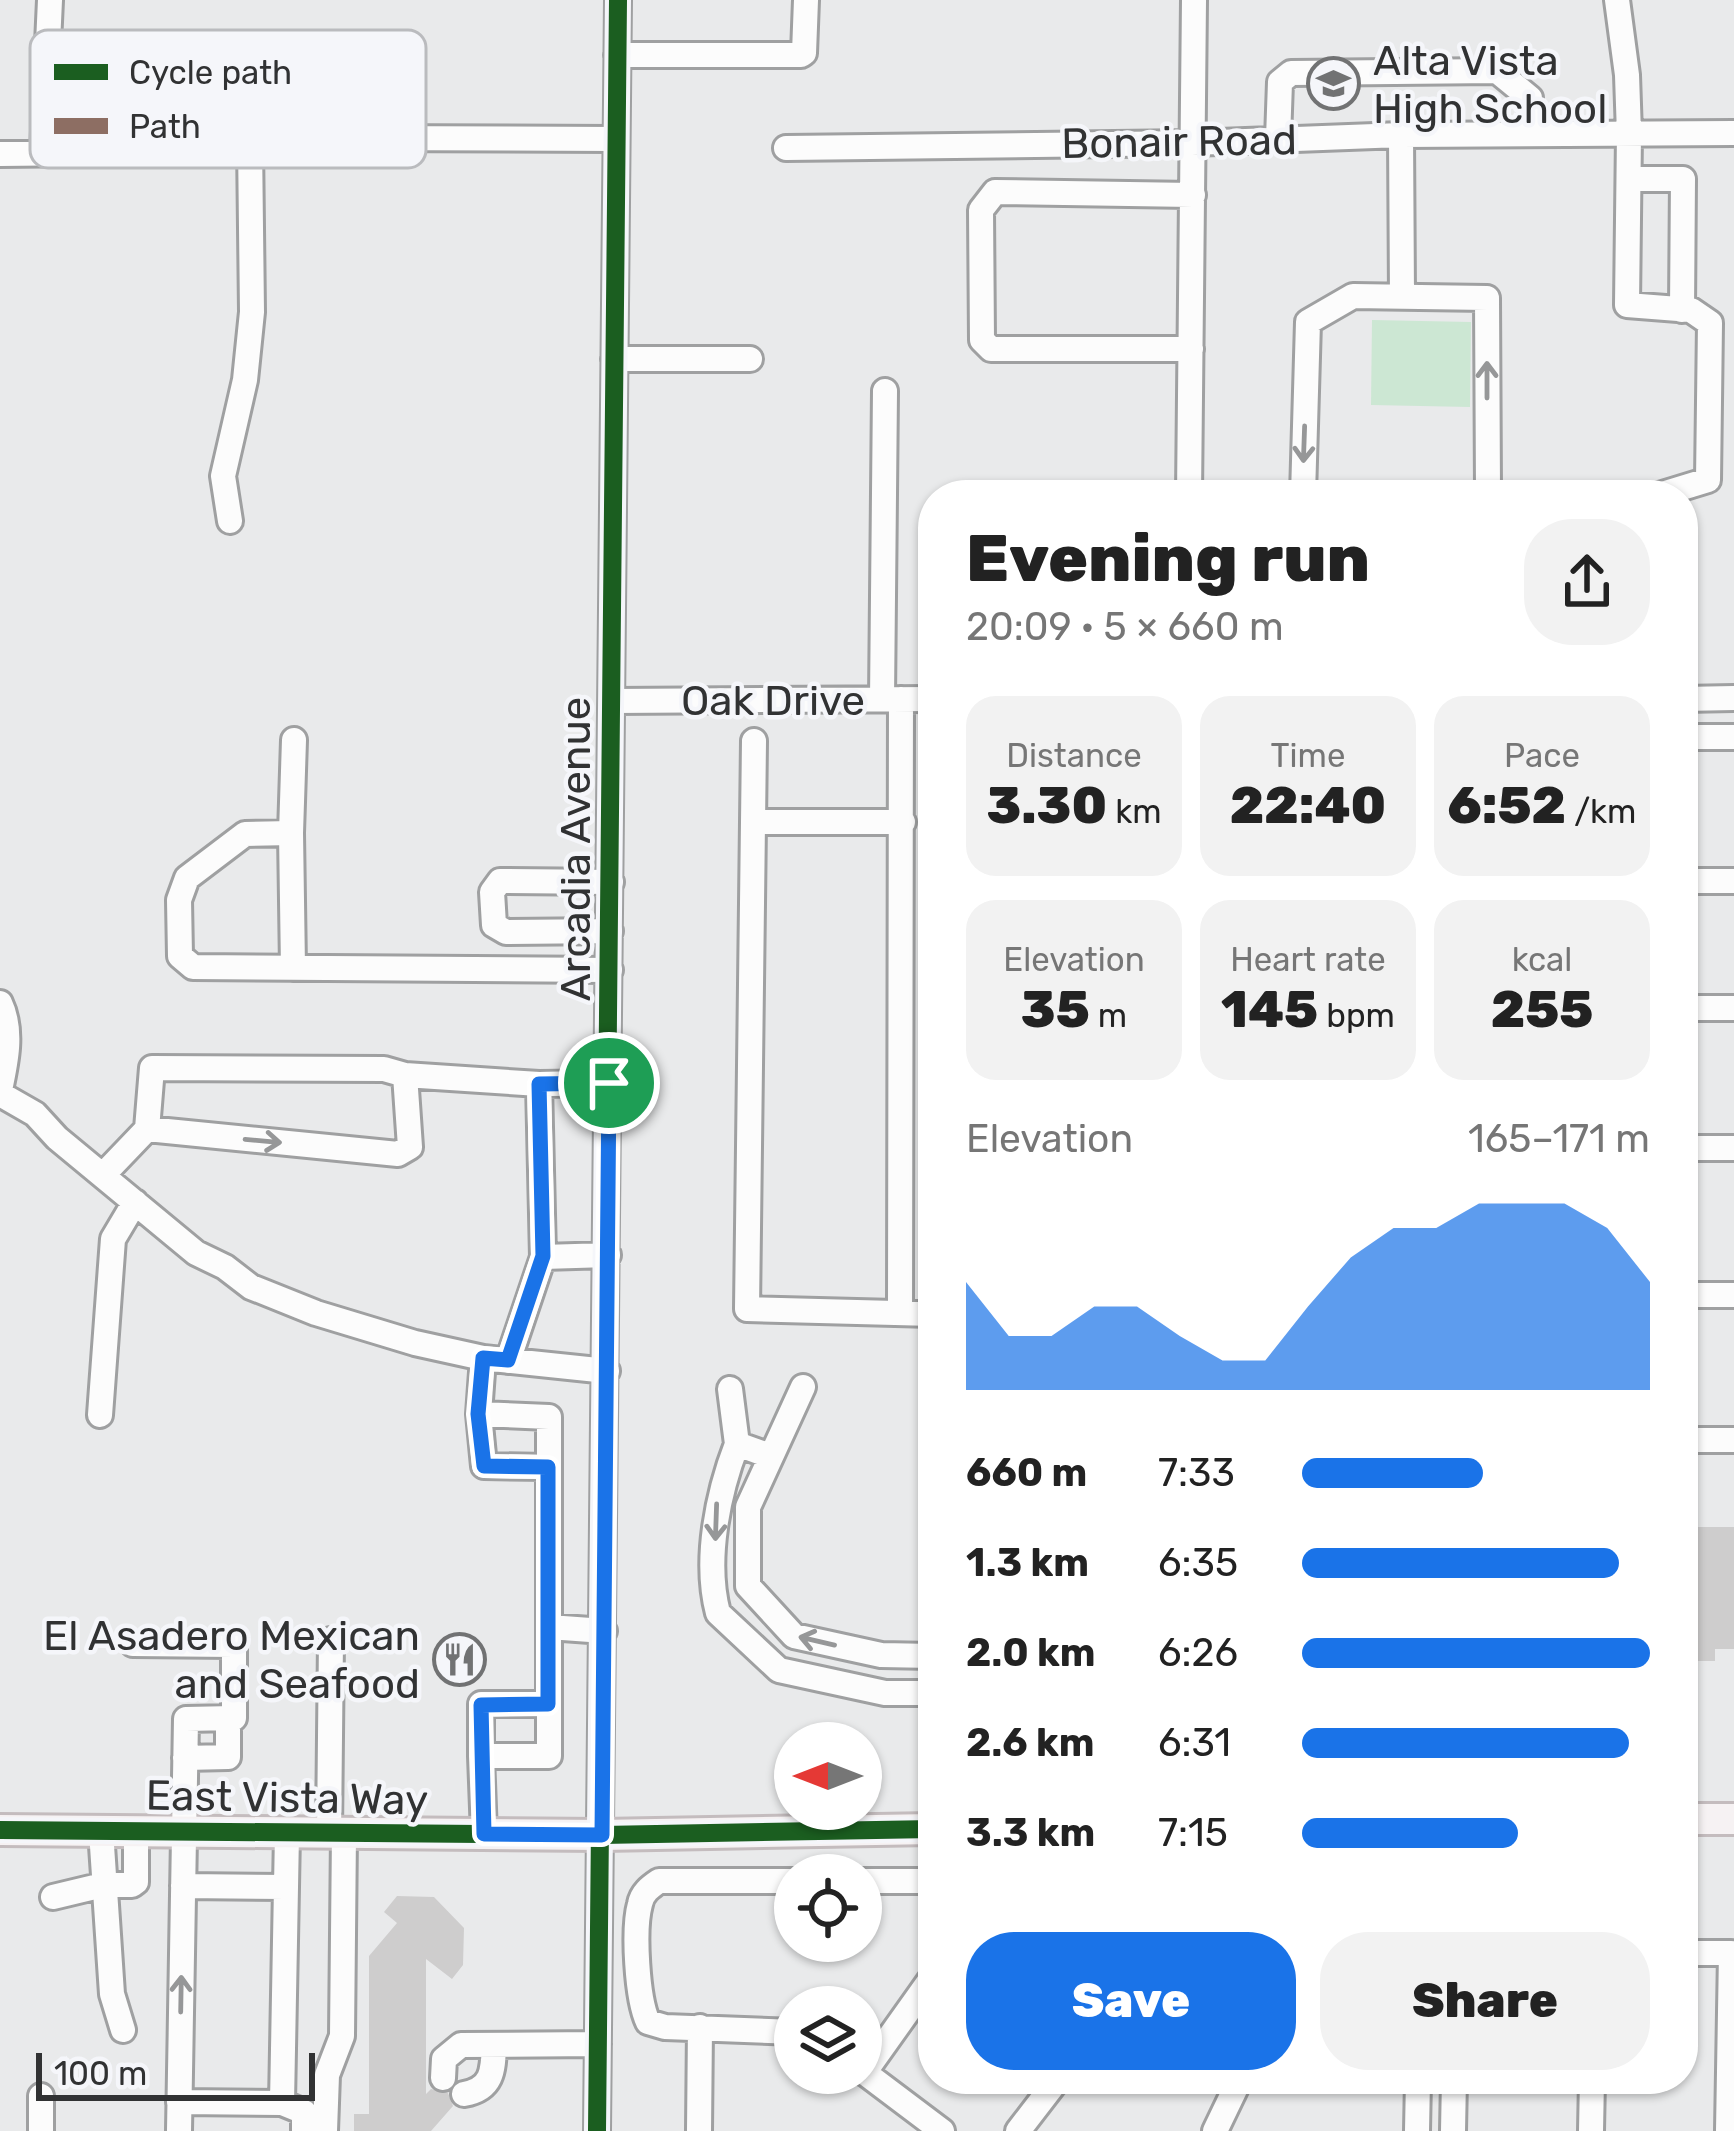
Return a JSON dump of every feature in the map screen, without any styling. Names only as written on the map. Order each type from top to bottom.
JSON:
[{"type":"main road","points":[[1698,1819],[1734,1819]]},
{"type":"main road","name":"East Vista Way","points":[[0,1830],[602,1835],[918,1829]]},
{"type":"street","points":[[49,30],[50,0]]},
{"type":"street","name":"Arcadia Avenue","points":[[597,2131],[618,0]]},
{"type":"street","points":[[616,55],[801,55],[806,40],[806,0]]},
{"type":"street","points":[[1189,480],[1193,0]]},
{"type":"street","points":[[1617,0],[1627,75],[1628,305],[1690,310],[1709,323],[1708,480],[1698,483]]},
{"type":"street","points":[[1278,140],[1280,82],[1291,73],[1497,71],[1530,98],[1530,134]]},
{"type":"street","name":"Bonair Road","points":[[786,148],[1734,133]]},
{"type":"street","points":[[1401,135],[1402,296]]},
{"type":"street","points":[[426,138],[615,139]]},
{"type":"street","points":[[0,154],[30,153]]},
{"type":"street","points":[[230,521],[223,476],[245,380],[252,312],[250,168]]},
{"type":"street","points":[[1629,179],[1683,178],[1682,310]]},
{"type":"street","points":[[1191,349],[991,349],[982,340],[981,210],[995,192],[1193,195]]},
{"type":"street","points":[[1303,480],[1308,322],[1353,296],[1486,298],[1488,480]]},
{"type":"street","points":[[614,359],[750,359]]},
{"type":"street","points":[[885,391],[891,699],[903,823],[900,1313]]},
{"type":"street","points":[[1698,698],[1734,698]]},
{"type":"street","name":"Oak Drive","points":[[613,701],[918,699]]},
{"type":"street","points":[[1698,737],[1734,737]]},
{"type":"street","points":[[293,968],[294,740]]},
{"type":"street","points":[[754,741],[747,1309],[918,1313]]},
{"type":"street","points":[[752,822],[903,823]]},
{"type":"street","points":[[291,833],[245,834],[187,878],[179,900],[180,956],[193,967],[610,970]]},
{"type":"street","points":[[610,931],[506,932],[494,925],[492,892],[500,881],[611,882]]},
{"type":"street","points":[[1698,881],[1734,881]]},
{"type":"street","points":[[0,1003],[5,1012],[0,1092],[35,1114],[196,1253],[251,1287],[316,1313],[416,1343],[495,1359],[607,1371]]},
{"type":"street","points":[[1698,1008],[1734,1008]]},
{"type":"street","points":[[103,1175],[146,1129],[152,1068],[384,1069],[405,1075],[539,1084],[609,1083]]},
{"type":"street","points":[[146,1129],[398,1154],[410,1147],[405,1075]]},
{"type":"street","points":[[539,1084],[543,1256],[495,1359],[478,1414],[484,1466],[548,1467]]},
{"type":"street","points":[[1698,1148],[1734,1148]]},
{"type":"street","points":[[100,1415],[113,1239],[135,1202]]},
{"type":"street","points":[[543,1256],[608,1255]]},
{"type":"street","points":[[1698,1295],[1734,1295]]},
{"type":"street","points":[[802,1388],[748,1507],[748,1586],[794,1636],[872,1653],[918,1655]]},
{"type":"street","points":[[730,1389],[737,1444],[715,1515],[718,1613],[778,1670],[863,1689],[918,1692]]},
{"type":"street","points":[[478,1414],[549,1417],[549,1756],[482,1756]]},
{"type":"street","points":[[1698,1440],[1734,1440]]},
{"type":"street","points":[[737,1444],[770,1456]]},
{"type":"street","points":[[549,1628],[604,1630]]},
{"type":"street","points":[[325,2131],[328,2075],[342,2036],[331,1640]]},
{"type":"street","points":[[133,1644],[234,1645],[234,1718],[186,1719],[183,1886],[171,2099],[163,2131]]},
{"type":"street","points":[[863,1689],[872,1653]]},
{"type":"street","points":[[484,1834],[481,1705],[548,1704]]},
{"type":"street","points":[[185,1758],[228,1757],[228,1718]]},
{"type":"street","points":[[100,1831],[112,1994],[123,2030]]},
{"type":"street","points":[[53,1897],[136,1882],[136,1831]]},
{"type":"street","points":[[282,2103],[287,1832]]},
{"type":"street","points":[[774,1881],[658,1881],[648,1888],[640,1903],[638,1985],[648,2022],[665,2027],[774,2031]]},
{"type":"street","points":[[882,1881],[918,1881]]},
{"type":"street","points":[[183,1886],[286,1887]]},
{"type":"street","points":[[1698,1953],[1731,1953],[1728,2131]]},
{"type":"street","points":[[882,2045],[918,1996]]},
{"type":"street","points":[[699,2131],[700,2027]]},
{"type":"street","points":[[443,2078],[444,2059],[461,2045],[598,2044]]},
{"type":"street","points":[[464,2094],[482,2089],[489,2081],[494,2045]]},
{"type":"street","points":[[882,2087],[942,2131]]},
{"type":"street","points":[[1018,2131],[1046,2094]]},
{"type":"street","points":[[1215,2131],[1233,2094]]},
{"type":"street","points":[[1417,2131],[1418,2094]]},
{"type":"street","points":[[1454,2094],[1454,2131]]},
{"type":"street","points":[[1591,2131],[1592,2094]]},
{"type":"street","points":[[41,2096],[41,2131]]},
{"type":"street","points":[[171,2099],[282,2103],[304,2112],[304,2131]]},
{"type":"street","points":[[171,2099],[179,2131]]},
{"type":"green space","points":[[1372,320],[1471,322],[1470,407],[1371,405]]},
{"type":"building","points":[[1698,1527],[1734,1527],[1734,1649],[1715,1649],[1715,1661],[1698,1661]]},
{"type":"building","points":[[397,1896],[434,1897],[464,1928],[463,1965],[452,1979],[426,1959],[426,2094],[431,2089],[448,2093],[453,2106],[431,2131],[354,2131],[354,2114],[369,2114],[369,1956],[397,1923],[384,1912]]},
{"type":"cycle path","points":[[597,2131],[618,0]]},
{"type":"cycle path","points":[[0,1830],[602,1835],[918,1829]]},
{"type":"place","name":"Alta Vista High School","points":[[1334,84]]},
{"type":"place","name":"El Asadero Mexican and Seafood","points":[[459,1659]]},
{"type":"route","points":[[609,1083],[602,1835],[484,1834],[481,1705],[548,1704],[549,1628],[548,1467],[484,1466],[478,1414],[483,1358],[508,1360],[543,1256],[539,1084],[609,1083]]}]
